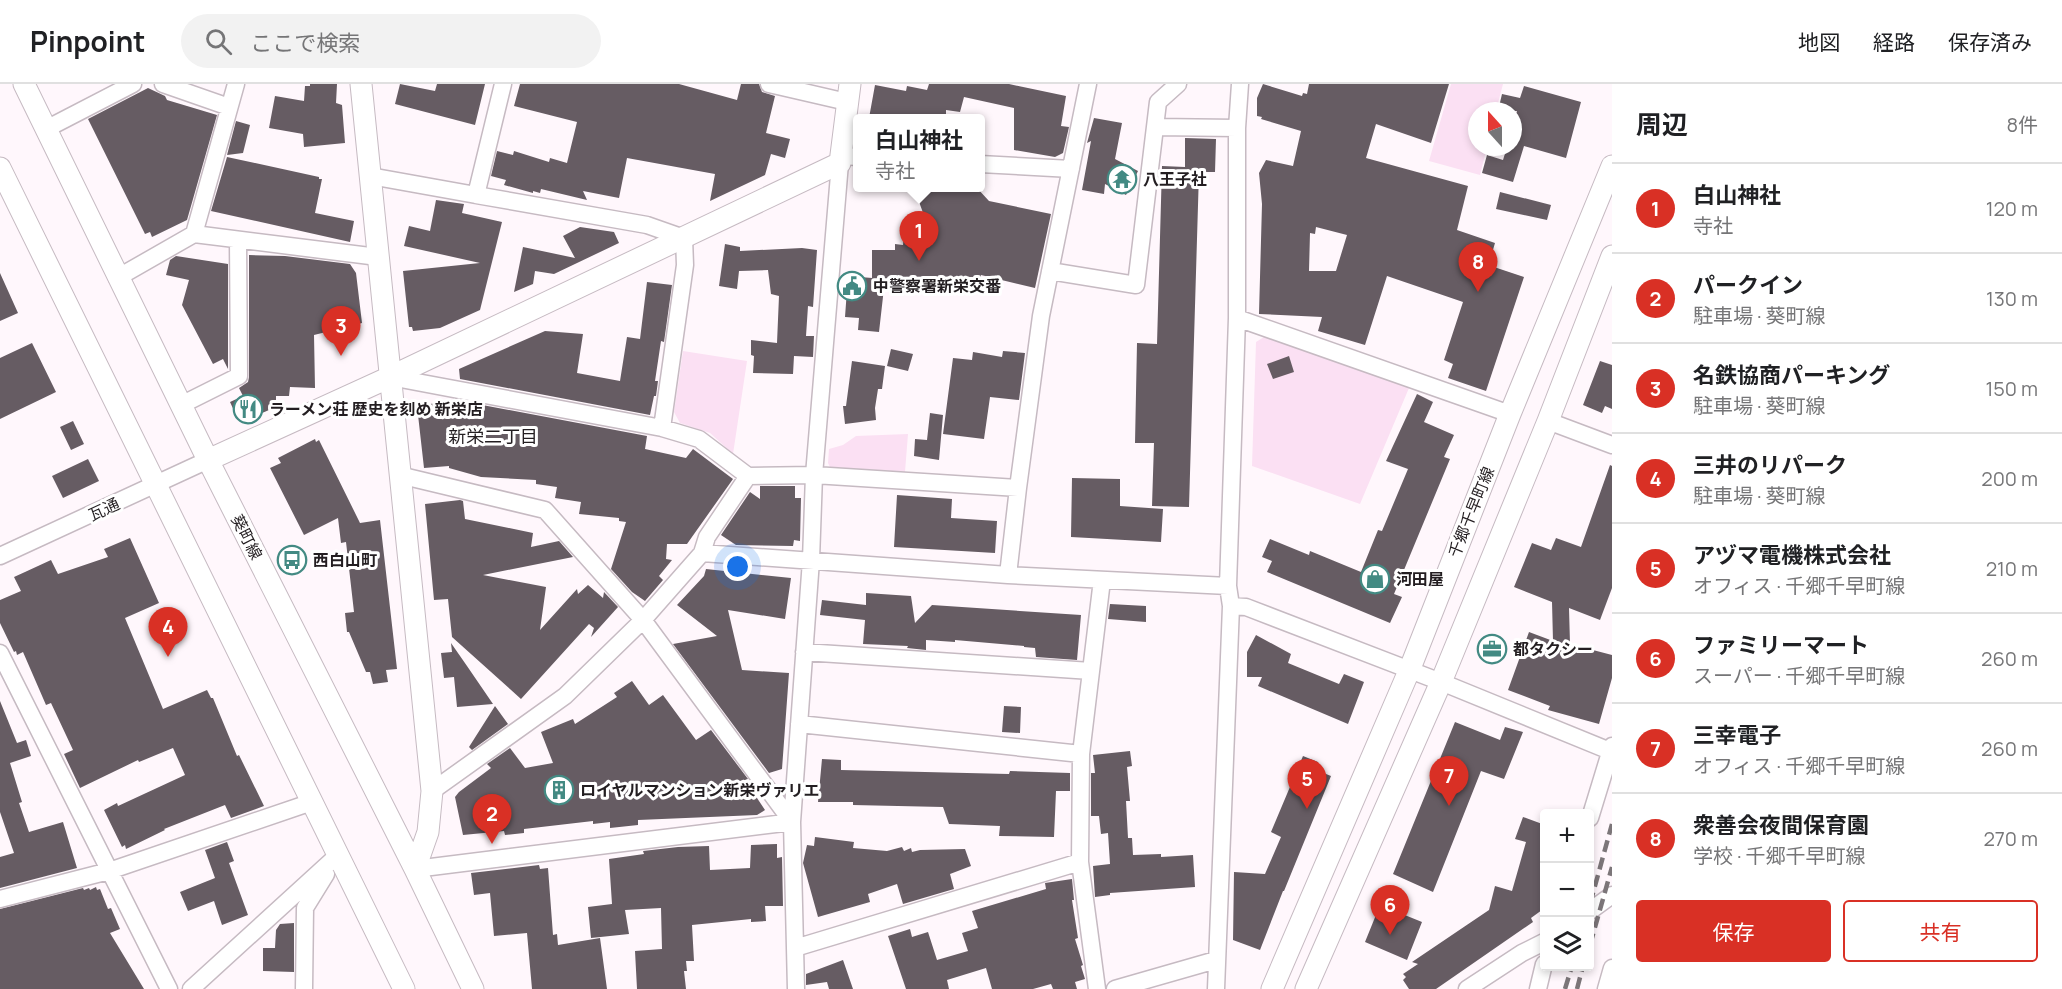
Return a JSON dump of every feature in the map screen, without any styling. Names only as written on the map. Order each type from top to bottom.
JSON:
[{"type":"street","name":"葵町線","points":[[24,84],[117,278],[415,869],[473,989]]},
{"type":"street","points":[[46,129],[134,84]]},
{"type":"street","points":[[164,84],[229,107]]},
{"type":"street","points":[[194,234],[236,84]]},
{"type":"street","points":[[361,84],[432,791],[428,832],[415,869],[792,822]]},
{"type":"street","points":[[476,195],[503,84]]},
{"type":"street","points":[[769,84],[849,93],[846,159],[814,475],[811,560],[792,822],[796,989]]},
{"type":"street","points":[[1008,575],[1041,316],[1086,84]]},
{"type":"street","points":[[1050,271],[1136,285],[1158,102],[1178,84]]},
{"type":"street","points":[[1216,989],[1231,606],[1228,586],[1237,318],[1240,84]]},
{"type":"street","points":[[1155,127],[1238,128]]},
{"type":"street","points":[[208,460],[390,377],[846,159]]},
{"type":"street","points":[[985,164],[1071,169]]},
{"type":"street","name":"千郷千早町線","points":[[1272,989],[1408,671],[1612,166]]},
{"type":"street","points":[[0,168],[404,989]]},
{"type":"street","points":[[370,176],[647,225],[684,238]]},
{"type":"street","points":[[117,278],[194,234],[378,257]]},
{"type":"street","points":[[662,428],[686,266],[684,238]]},
{"type":"street","points":[[181,405],[239,376],[238,240]]},
{"type":"street","points":[[1306,989],[1441,682],[1612,256]]},
{"type":"street","points":[[1237,318],[1510,414]]},
{"type":"street","points":[[390,377],[662,428],[699,439],[748,476],[814,475],[1018,488]]},
{"type":"street","points":[[1548,420],[1612,445]]},
{"type":"street","name":"瓦通","points":[[0,556],[208,460]]},
{"type":"street","points":[[399,475],[546,510],[643,620],[792,822]]},
{"type":"street","points":[[432,791],[565,696],[643,620],[702,554],[707,537],[748,476]]},
{"type":"street","points":[[702,554],[1008,575],[1228,586]]},
{"type":"street","points":[[1097,989],[1080,862],[1081,754],[1102,580]]},
{"type":"street","points":[[1231,606],[1246,607],[1611,749],[1593,809]]},
{"type":"street","points":[[804,652],[1091,671]]},
{"type":"street","points":[[0,653],[169,989]]},
{"type":"street","points":[[799,724],[1081,754]]},
{"type":"street","points":[[0,899],[109,871],[312,802]]},
{"type":"street","points":[[191,989],[338,855]]},
{"type":"street","points":[[304,989],[305,908],[338,855]]},
{"type":"street","points":[[795,948],[1080,862]]},
{"type":"street","points":[[1594,908],[1612,895]]},
{"type":"street","points":[[1467,989],[1522,953],[1540,944]]},
{"type":"street","points":[[1115,989],[1216,960]]},
{"type":"street","points":[[1606,989],[1612,968]]},
{"type":"street","points":[[1538,989],[1543,971]]},
{"type":"shaded area","points":[[1451,84],[1503,84],[1498,102],[1468,102],[1468,156],[1485,156],[1480,175],[1429,161]]},
{"type":"shaded area","points":[[1264,337],[1409,388],[1360,504],[1252,466],[1256,342]]},
{"type":"shaded area","points":[[683,351],[747,361],[733,454],[710,433],[680,423],[674,412]]},
{"type":"shaded area","points":[[908,434],[905,472],[830,467],[828,463],[829,449],[843,445],[856,436]]},
{"type":"building","points":[[310,84],[337,84],[336,103],[342,105],[345,143],[304,147],[303,134],[269,128],[275,96],[304,101],[305,86],[310,86]]},
{"type":"building","points":[[400,84],[435,91],[437,84],[485,84],[475,125],[395,104]]},
{"type":"building","points":[[520,84],[679,84],[737,100],[741,84],[759,84],[762,92],[775,96],[766,133],[790,139],[785,158],[771,154],[765,175],[710,201],[715,174],[627,158],[619,198],[583,191],[587,200],[541,189],[540,193],[533,191],[533,193],[504,185],[506,180],[491,176],[497,151],[513,155],[514,151],[549,162],[550,158],[567,163],[577,122],[514,106]]},
{"type":"building","points":[[929,84],[1009,84],[1066,96],[1061,126],[1069,127],[1063,153],[1055,157],[1014,150],[1014,108],[964,97],[960,112],[946,110],[946,114],[870,114],[875,85],[906,91],[907,86],[927,90]]},
{"type":"building","points":[[1263,84],[1302,96],[1303,93],[1307,94],[1309,84],[1449,84],[1431,143],[1376,124],[1366,158],[1468,186],[1457,230],[1495,243],[1490,260],[1495,261],[1494,267],[1524,277],[1486,391],[1448,378],[1453,364],[1444,360],[1463,302],[1387,276],[1365,345],[1318,331],[1322,317],[1259,314],[1262,204],[1259,173],[1266,160],[1293,166],[1301,131],[1257,116],[1257,98]],"holes":[[[1316,227],[1347,235],[1336,271],[1309,271],[1310,233],[1315,234]]]},
{"type":"building","points":[[1524,86],[1581,102],[1566,158],[1524,146],[1522,153],[1522,102],[1500,102],[1502,94],[1520,98]]},
{"type":"building","points":[[148,88],[165,96],[167,100],[217,115],[187,220],[152,237],[150,232],[145,234],[88,119]]},
{"type":"building","points":[[1094,118],[1122,123],[1115,159],[1138,171],[1126,195],[1105,184],[1104,194],[1082,190],[1091,141],[1087,143]]},
{"type":"building","points":[[236,121],[250,125],[243,153],[227,155]]},
{"type":"building","points":[[1185,138],[1216,139],[1215,172],[1199,172],[1189,507],[1152,506],[1154,443],[1135,443],[1137,343],[1157,344],[1162,166],[1185,167]]},
{"type":"building","points":[[1487,156],[1503,160],[1504,156],[1521,156],[1513,182],[1482,173]]},
{"type":"building","points":[[227,157],[322,179],[315,213],[354,221],[350,242],[211,211]]},
{"type":"building","points":[[915,192],[981,192],[989,201],[1051,214],[1035,288],[981,275],[977,293],[930,287],[930,292],[884,288],[879,332],[858,330],[859,318],[845,317],[848,276],[872,278],[872,250],[895,250],[895,244],[903,245],[904,235],[910,235],[912,220],[926,221]]},
{"type":"building","points":[[1500,192],[1551,205],[1547,220],[1496,209]]},
{"type":"building","points":[[436,200],[464,204],[462,213],[502,222],[480,310],[440,328],[413,331],[412,327],[409,327],[403,271],[480,263],[404,246],[409,226],[430,231]]},
{"type":"building","points":[[580,227],[614,232],[619,243],[554,274],[535,271],[533,284],[514,292],[523,247],[575,258],[563,236]]},
{"type":"building","points":[[725,244],[740,247],[740,251],[802,248],[817,250],[813,307],[808,306],[806,336],[814,336],[813,357],[794,356],[793,374],[753,373],[754,356],[751,355],[751,340],[777,343],[779,296],[771,294],[768,270],[739,271],[737,289],[719,286]]},
{"type":"building","points":[[249,255],[285,256],[350,264],[356,273],[362,323],[314,335],[315,388],[290,387],[289,396],[276,396],[276,407],[248,419],[236,415],[230,402],[243,396],[239,388],[248,382],[249,377]]},
{"type":"building","points":[[176,256],[228,264],[228,369],[223,359],[213,364],[182,305],[189,280],[166,275],[170,260]]},
{"type":"building","points":[[0,273],[18,313],[0,321]]},
{"type":"building","points":[[647,282],[672,285],[664,342],[661,341],[655,381],[658,381],[656,396],[654,396],[650,415],[460,379],[459,369],[545,331],[583,334],[577,373],[620,381],[627,337],[640,339]]},
{"type":"building","points":[[32,343],[56,392],[0,419],[0,358]]},
{"type":"building","points":[[891,349],[913,354],[908,371],[887,366]]},
{"type":"building","points":[[1003,351],[1025,353],[1019,400],[990,397],[984,439],[943,434],[953,358],[972,360],[973,352],[1002,357]]},
{"type":"building","points":[[1289,356],[1294,372],[1273,379],[1267,364]]},
{"type":"building","points":[[852,361],[885,366],[882,389],[878,389],[876,420],[845,424],[843,406],[846,406]]},
{"type":"building","points":[[1600,361],[1612,365],[1612,409],[1605,406],[1602,413],[1583,405]]},
{"type":"building","points":[[1417,394],[1433,402],[1424,422],[1454,435],[1444,457],[1450,459],[1394,594],[1402,597],[1390,623],[1267,572],[1272,561],[1262,557],[1270,539],[1309,555],[1310,551],[1361,572],[1378,530],[1382,531],[1408,469],[1386,461]]},
{"type":"building","points":[[456,400],[647,436],[645,449],[686,458],[693,449],[733,479],[687,544],[667,544],[666,559],[672,560],[659,576],[663,580],[645,601],[632,592],[611,569],[626,522],[619,521],[619,518],[579,514],[581,502],[555,498],[557,487],[536,484],[536,480],[481,477],[449,468],[449,466],[424,468],[417,406]]},
{"type":"building","points":[[930,413],[943,415],[939,460],[914,456],[915,439],[927,440]]},
{"type":"building","points":[[73,421],[84,444],[71,450],[60,427]]},
{"type":"building","points":[[315,439],[316,442],[319,440],[360,523],[380,520],[397,669],[386,670],[388,682],[373,684],[370,672],[366,672],[349,632],[347,632],[345,613],[354,612],[346,542],[341,543],[338,518],[304,535],[270,468],[281,463],[278,458]]},
{"type":"building","points":[[88,459],[99,481],[63,498],[52,476]]},
{"type":"building","points":[[1610,465],[1612,466],[1612,588],[1600,620],[1569,608],[1570,644],[1612,655],[1612,678],[1599,724],[1548,710],[1550,706],[1508,690],[1529,632],[1553,641],[1552,602],[1514,587],[1532,543],[1551,550],[1556,538],[1581,547]]},
{"type":"building","points":[[1072,478],[1120,479],[1120,506],[1163,509],[1161,542],[1071,537]]},
{"type":"building","points":[[760,486],[795,486],[795,498],[801,498],[800,541],[794,540],[793,546],[736,545],[721,535],[750,492],[760,499]]},
{"type":"building","points":[[897,495],[952,499],[951,518],[997,521],[995,553],[894,547]]},
{"type":"building","points":[[463,501],[465,519],[533,533],[531,547],[559,541],[573,557],[483,575],[546,587],[540,630],[577,589],[578,594],[588,585],[603,598],[604,592],[618,607],[591,637],[594,628],[589,624],[521,699],[452,637],[448,599],[434,600],[425,504]]},
{"type":"building","points":[[130,538],[159,603],[125,618],[163,709],[207,690],[213,698],[237,756],[239,755],[264,806],[231,818],[225,805],[164,829],[126,849],[125,845],[122,847],[104,810],[117,803],[118,806],[185,775],[173,748],[139,762],[138,760],[80,788],[64,754],[73,750],[51,703],[46,705],[23,652],[17,655],[16,651],[14,652],[0,623],[0,600],[21,591],[14,577],[51,560],[58,574],[108,557],[104,549]]},
{"type":"building","points":[[706,569],[791,578],[785,619],[728,610],[742,670],[789,673],[782,769],[769,773],[673,644],[717,636],[677,605],[704,576]]},
{"type":"building","points":[[866,593],[911,596],[915,623],[932,605],[1081,615],[1077,660],[1036,657],[1035,648],[1024,646],[955,640],[955,642],[926,640],[926,650],[907,648],[908,646],[863,644],[865,620],[820,615],[822,600],[866,605]]},
{"type":"building","points":[[1110,604],[1146,606],[1146,622],[1108,619]]},
{"type":"building","points":[[1256,635],[1291,654],[1288,663],[1339,684],[1344,674],[1364,682],[1348,724],[1258,686],[1262,677],[1247,677],[1247,652]]},
{"type":"building","points":[[451,643],[493,704],[457,707],[454,677],[444,678],[441,653],[452,652]]},
{"type":"building","points":[[632,681],[649,705],[663,695],[696,740],[711,730],[748,779],[745,780],[765,810],[757,815],[638,820],[638,825],[610,828],[610,822],[593,824],[593,821],[524,829],[524,833],[505,835],[504,831],[463,835],[455,797],[491,768],[487,764],[510,748],[525,768],[553,763],[541,732],[573,719],[575,724],[617,697],[614,693]]},
{"type":"building","points":[[0,701],[17,743],[26,740],[31,756],[10,763],[22,802],[19,803],[29,832],[63,822],[77,868],[0,888],[0,857],[14,853],[0,812]]},
{"type":"building","points":[[495,706],[508,724],[472,750],[469,747]]},
{"type":"building","points":[[1004,706],[1021,707],[1020,733],[1002,732]]},
{"type":"building","points":[[1455,722],[1500,740],[1505,727],[1523,732],[1504,779],[1481,771],[1433,892],[1393,874]]},
{"type":"building","points":[[1130,751],[1132,766],[1127,767],[1130,801],[1126,801],[1128,838],[1132,838],[1133,855],[1161,854],[1161,857],[1193,855],[1195,887],[1110,893],[1110,895],[1095,897],[1093,866],[1110,864],[1108,833],[1101,834],[1099,816],[1091,816],[1091,773],[1095,773],[1093,755]]},
{"type":"building","points":[[1303,756],[1318,762],[1316,770],[1331,776],[1260,950],[1233,940],[1234,872],[1265,874],[1281,837],[1271,832]]},
{"type":"building","points":[[822,759],[841,760],[841,770],[1070,773],[1070,791],[1056,791],[1054,837],[999,836],[1000,826],[949,824],[943,807],[818,802]]},
{"type":"building","points":[[1523,817],[1540,823],[1540,911],[1531,918],[1533,922],[1436,989],[1409,989],[1403,980],[1406,977],[1403,974],[1418,964],[1412,962],[1489,910],[1495,886],[1512,891],[1526,842],[1515,839]]},
{"type":"building","points":[[815,837],[854,842],[853,848],[887,851],[902,847],[904,851],[911,848],[912,852],[965,849],[971,866],[950,874],[954,889],[903,904],[897,884],[868,894],[870,902],[818,917],[803,863],[807,845],[814,846]]},
{"type":"building","points":[[227,842],[234,861],[229,863],[248,915],[222,925],[214,901],[188,911],[180,892],[215,878],[205,850]]},
{"type":"building","points":[[777,844],[777,858],[782,857],[783,906],[765,906],[766,921],[751,922],[751,919],[692,925],[694,961],[686,961],[687,971],[684,971],[686,989],[637,989],[635,951],[662,949],[661,908],[625,910],[629,934],[591,938],[588,907],[612,904],[609,859],[644,854],[643,851],[709,846],[710,870],[750,868],[751,845]]},
{"type":"building","points":[[539,865],[540,869],[548,868],[553,935],[557,934],[558,945],[600,938],[607,989],[532,989],[527,933],[494,936],[490,893],[474,895],[471,873]]},
{"type":"building","points":[[1072,879],[1074,900],[1072,900],[1078,938],[1075,939],[1085,979],[1075,982],[1077,989],[1053,989],[1051,984],[1033,989],[992,989],[986,968],[947,980],[949,989],[906,989],[888,936],[910,929],[912,937],[928,932],[937,960],[968,951],[962,933],[978,928],[972,911],[1046,889],[1045,883]]},
{"type":"building","points":[[96,887],[97,890],[100,889],[108,909],[111,908],[120,929],[110,933],[144,989],[0,989],[0,909],[83,888],[90,890]]},
{"type":"building","points":[[1380,905],[1422,922],[1407,960],[1365,942]]},
{"type":"building","points":[[294,923],[294,972],[263,971],[263,948],[275,948],[276,930],[280,924]]},
{"type":"building","points":[[843,960],[853,989],[829,989],[827,982],[806,985],[806,974]]},
{"type":"railway","points":[[1594,889],[1612,824]]},
{"type":"railway","points":[[1594,931],[1612,867]]},
{"type":"railway","points":[[1565,989],[1570,971]]},
{"type":"railway","points":[[1577,989],[1582,971]]},
{"type":"place","name":"八王子社","points":[[1122,179]]},
{"type":"place","name":"白山神社","points":[[919,261]]},
{"type":"place","name":"中警察署新栄交番","points":[[852,286]]},
{"type":"place","name":"衆善会夜間保育園","points":[[1478,292]]},
{"type":"place","name":"名鉄協商パーキング","points":[[341,356]]},
{"type":"place","name":"ラーメン荘 歴史を刻め 新栄店","points":[[248,409]]},
{"type":"place","name":"西白山町","points":[[292,560]]},
{"type":"place","name":"河田屋","points":[[1375,579]]},
{"type":"place","name":"都タクシー","points":[[1492,649]]},
{"type":"place","name":"三井のリパーク","points":[[168,657]]},
{"type":"place","name":"ロイヤルマンション新栄ヴァリエ","points":[[559,790]]},
{"type":"place","name":"三幸電子","points":[[1449,806]]},
{"type":"place","name":"アヅマ電機株式会社","points":[[1307,809]]},
{"type":"place","name":"パークイン","points":[[492,844]]},
{"type":"place","name":"ファミリーマート","points":[[1390,935]]},
{"type":"district","name":"新栄二丁目","points":[[493,436]]}]
